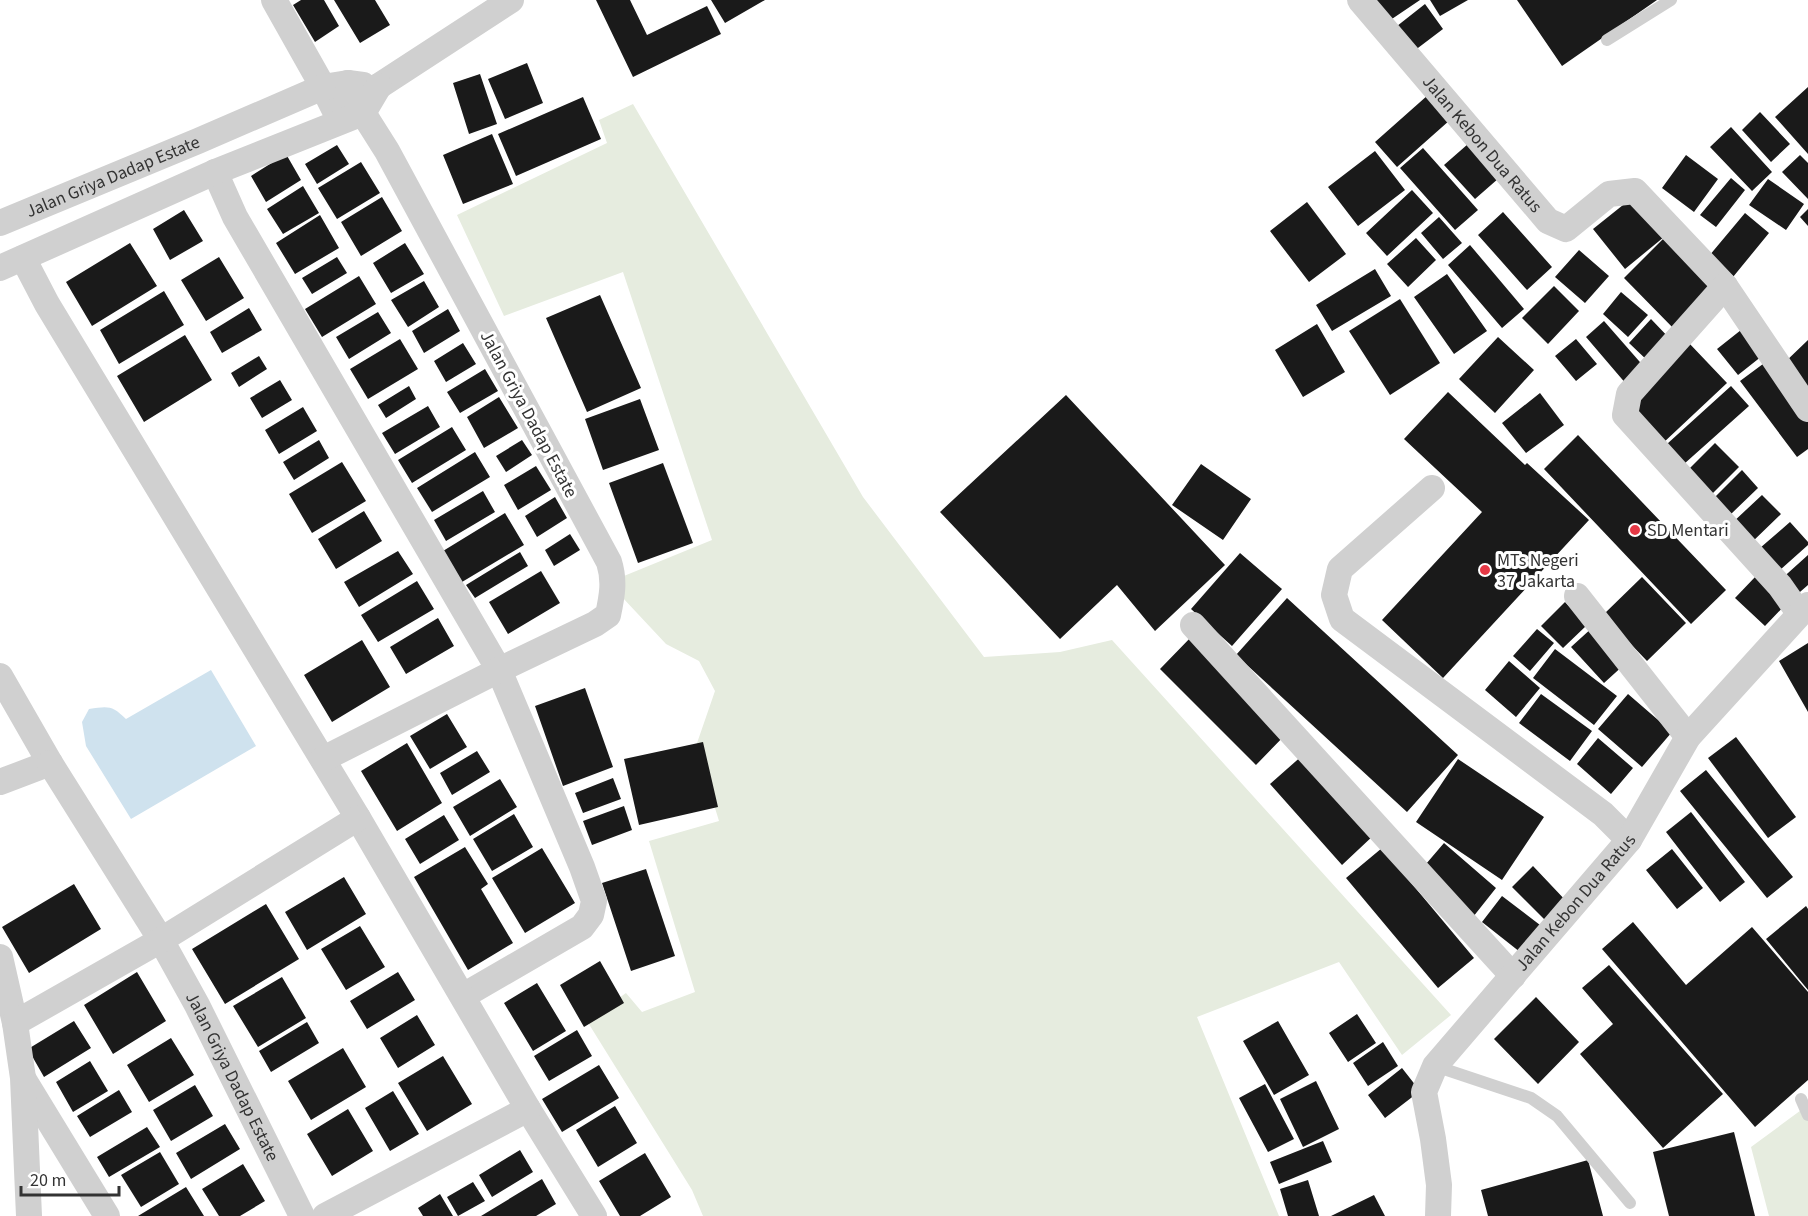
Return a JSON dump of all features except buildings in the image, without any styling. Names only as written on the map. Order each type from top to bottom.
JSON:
[{"type":"street","name":"Jalan Griya Dadap Estate","points":[[274,0],[336,85],[352,117],[387,151],[609,562],[613,575],[613,593],[608,615],[595,624],[499,669],[323,759]]},
{"type":"street","points":[[352,117],[379,86],[511,0]]},
{"type":"street","name":"Jalan Kebon Dua Ratus","points":[[1360,0],[1548,221],[1566,229],[1609,194],[1635,191],[1725,286],[1808,409]]},
{"type":"street","name":"Jalan Griya Dadap Estate","points":[[0,223],[336,85],[379,86]]},
{"type":"street","name":"Jalan Griya Dadap Estate","points":[[352,117],[215,172],[11,263],[46,304],[323,759],[528,1109],[594,1216]]},
{"type":"street","name":"Jalan Griya Dadap Estate","points":[[215,172],[235,217],[499,669],[594,901],[591,915],[582,927],[463,996]]},
{"type":"street","name":"Jalan Kebon Dua Ratus","points":[[1438,1216],[1439,1185],[1424,1092],[1435,1066],[1629,840],[1688,737],[1804,609],[1780,586],[1625,415],[1629,394],[1725,286]]},
{"type":"street","points":[[1432,488],[1340,569],[1334,595],[1342,619],[1603,814],[1629,840]]},
{"type":"street","points":[[1577,596],[1688,737]]},
{"type":"street","points":[[1193,625],[1513,976]]},
{"type":"street","name":"Jalan Griya Dadap Estate","points":[[0,676],[50,763],[161,940],[197,1005],[302,1216]]},
{"type":"street","points":[[0,782],[50,763]]},
{"type":"street","points":[[15,1023],[161,940],[358,818]]},
{"type":"street","points":[[0,957],[15,1023],[23,1078],[29,1216]]},
{"type":"street","points":[[23,1078],[107,1216]]},
{"type":"street","points":[[325,1216],[528,1109]]},
{"type":"lane","points":[[1606,40],[1671,0]]},
{"type":"lane","points":[[1435,1066],[1531,1098],[1557,1116],[1630,1203]]},
{"type":"lane","points":[[1801,1099],[1808,1115]]},
{"type":"shaded area","points":[[633,104],[863,497],[984,657],[1060,652],[1112,640],[1451,1015],[1402,1055],[1339,962],[1197,1017],[1279,1216],[703,1216],[692,1190],[587,1021],[626,993],[642,1012],[695,992],[649,841],[719,821],[696,746],[715,691],[699,661],[666,644],[622,597],[619,578],[712,540],[623,272],[504,316],[457,215],[607,143],[599,120]]},
{"type":"shaded area","points":[[1808,1105],[1808,1216],[1769,1216],[1751,1147]]},
{"type":"water","points":[[211,670],[256,746],[131,819],[86,746],[82,722],[89,709],[101,707],[113,709],[126,719]]},
{"type":"place","name":"SD Mentari","points":[[1635,530]]},
{"type":"place","name":"MTs Negeri 37 Jakarta","points":[[1485,570]]}]
